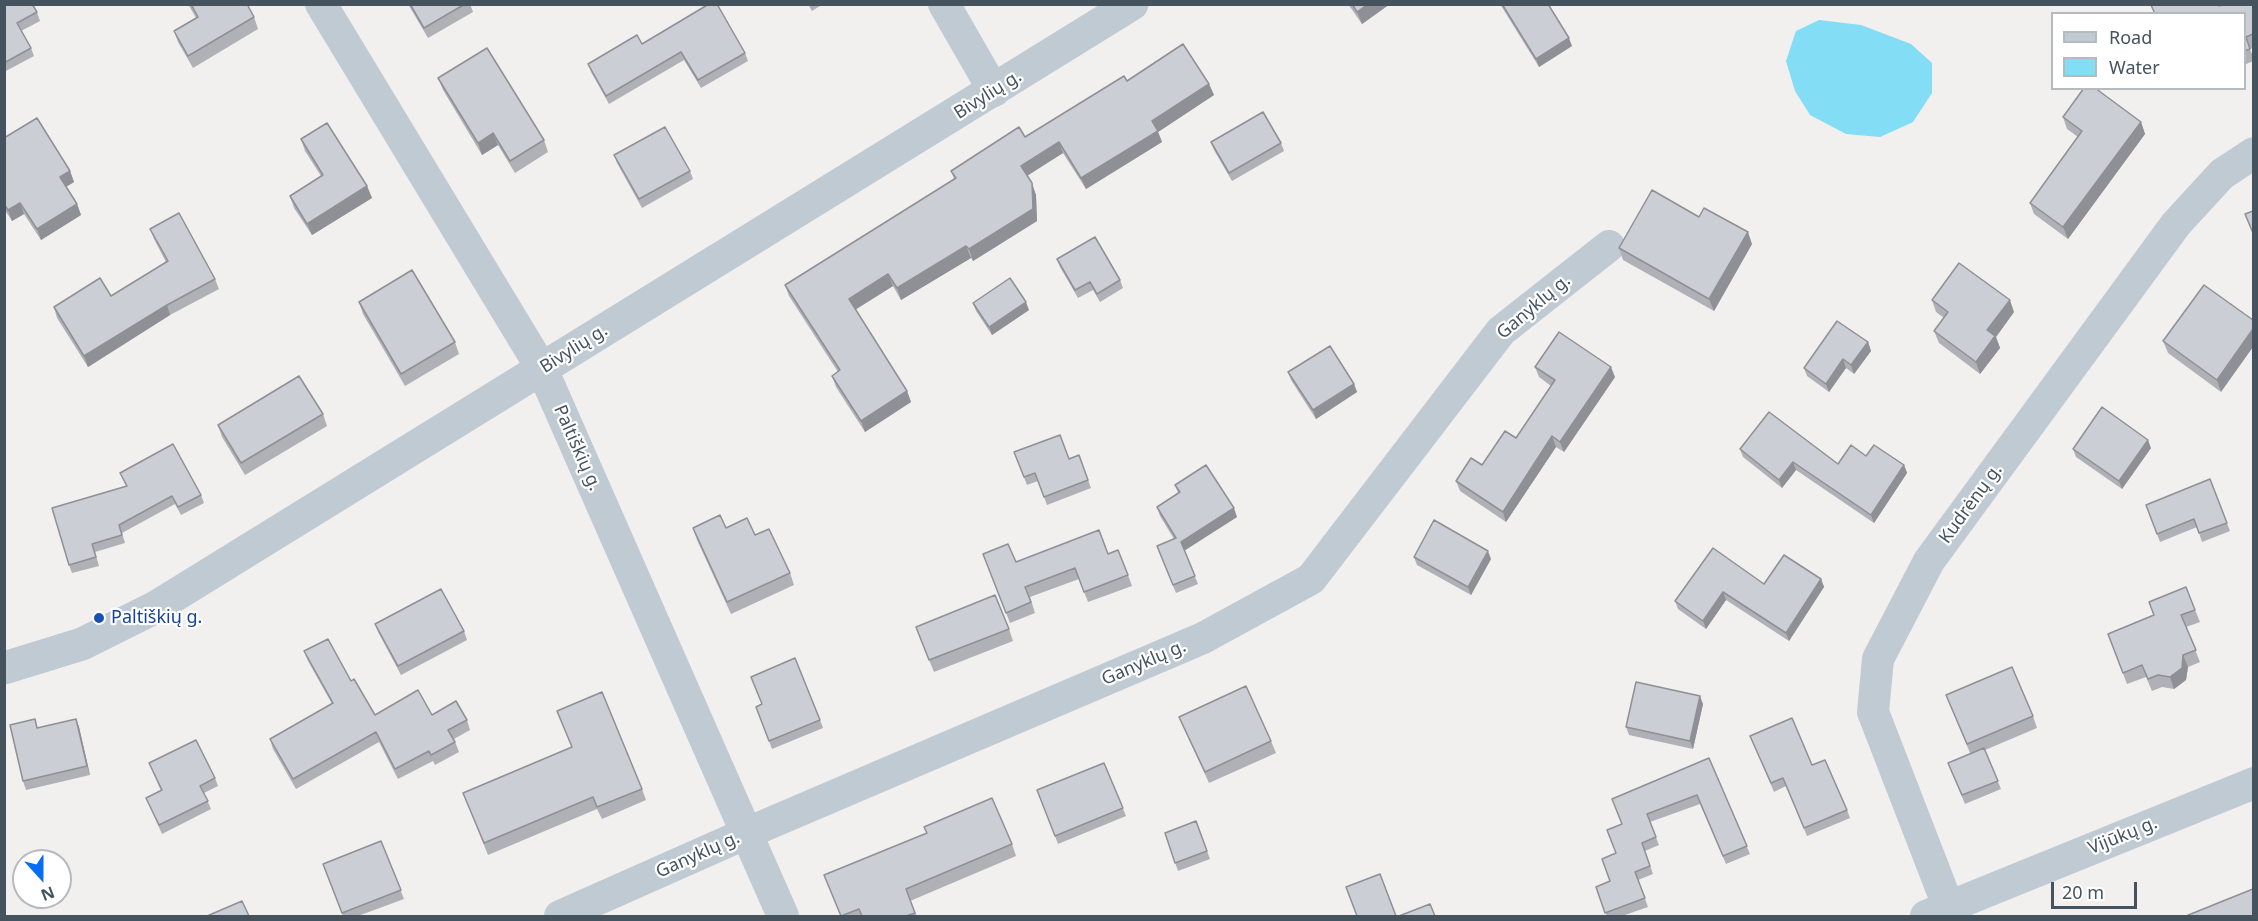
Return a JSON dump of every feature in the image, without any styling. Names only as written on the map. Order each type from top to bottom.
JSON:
[{"type":"street","name":"Paltiškių g.","points":[[321,4],[542,369],[783,916]]},
{"type":"street","points":[[945,4],[994,92]]},
{"type":"street","name":"Bivylių g.","points":[[4,668],[82,644],[156,608],[994,92],[1132,4]]},
{"type":"street","name":"Kudrėnų g.","points":[[1942,913],[1873,712],[1878,659],[1929,561],[2176,224],[2222,174],[2253,153]]},
{"type":"street","name":"Ganyklų g.","points":[[560,916],[747,833],[1203,638],[1311,579],[1501,331],[1610,246]]},
{"type":"street","name":"Vijūkų g.","points":[[1942,913],[2253,783]]},
{"type":"water","points":[[1819,20],[1861,25],[1911,44],[1932,63],[1932,93],[1913,122],[1880,137],[1846,134],[1810,115],[1795,91],[1786,61],[1796,31]]},
{"type":"building","points":[[4,4],[32,4],[37,12],[17,23],[31,48],[4,63]]},
{"type":"building","points":[[191,4],[247,4],[254,17],[188,56],[174,31],[198,17]]},
{"type":"building","points":[[410,4],[465,4],[424,28]]},
{"type":"building","points":[[709,4],[717,4],[745,53],[698,80],[681,52],[606,96],[588,64],[637,35],[642,44]]},
{"type":"building","points":[[1352,4],[1368,4],[1357,12]]},
{"type":"building","points":[[1502,4],[1548,4],[1569,38],[1536,59]]},
{"type":"building","points":[[2253,4],[2253,34],[2246,37],[2246,12],[2154,12],[2151,5]]},
{"type":"building","points":[[2246,37],[2250,49],[2246,50]]},
{"type":"building","points":[[1183,44],[1209,84],[1152,121],[1158,131],[1081,178],[1059,142],[1021,166],[1032,183],[1033,209],[969,249],[966,246],[897,288],[888,274],[849,299],[907,391],[861,421],[832,376],[840,370],[785,285],[956,178],[951,171],[1019,127],[1025,137],[1124,76],[1127,81]]},
{"type":"building","points":[[487,48],[544,140],[510,161],[493,133],[478,143],[438,78]]},
{"type":"building","points":[[2083,90],[2098,90],[2141,122],[2063,227],[2030,203],[2082,131],[2063,117]]},
{"type":"building","points":[[1263,112],[1281,143],[1229,173],[1211,142]]},
{"type":"building","points":[[37,118],[70,171],[60,177],[77,204],[37,229],[20,203],[8,210],[4,204],[4,138]]},
{"type":"building","points":[[327,123],[367,186],[307,224],[290,196],[323,175],[301,139]]},
{"type":"building","points":[[665,127],[690,171],[639,199],[614,155]]},
{"type":"building","points":[[1652,190],[1699,217],[1704,208],[1748,232],[1709,299],[1619,248]]},
{"type":"building","points":[[2253,211],[2253,233],[2245,214]]},
{"type":"building","points":[[179,213],[215,279],[167,305],[84,356],[54,307],[100,278],[111,296],[168,261],[150,229]]},
{"type":"building","points":[[1095,237],[1120,280],[1097,294],[1090,282],[1075,290],[1057,259]]},
{"type":"building","points":[[1959,263],[2010,300],[1987,330],[1995,336],[1976,362],[1934,331],[1948,312],[1932,300]]},
{"type":"building","points":[[412,270],[455,342],[401,374],[359,302]]},
{"type":"building","points":[[1010,278],[1026,302],[989,327],[973,303]]},
{"type":"building","points":[[2204,285],[2253,320],[2253,329],[2217,380],[2163,341]]},
{"type":"building","points":[[1837,321],[1868,342],[1851,365],[1843,359],[1826,384],[1804,368]]},
{"type":"building","points":[[1559,332],[1611,367],[1560,442],[1552,436],[1503,512],[1456,481],[1471,458],[1482,465],[1505,431],[1516,438],[1555,380],[1535,367]]},
{"type":"building","points":[[1330,346],[1354,384],[1313,410],[1288,372]]},
{"type":"building","points":[[299,376],[323,414],[241,463],[218,425]]},
{"type":"building","points":[[2102,407],[2148,440],[2119,481],[2073,449]]},
{"type":"building","points":[[1769,412],[1838,464],[1851,445],[1866,456],[1874,445],[1904,465],[1871,515],[1793,462],[1779,480],[1740,449]]},
{"type":"building","points":[[1060,435],[1069,459],[1079,455],[1088,480],[1044,497],[1035,473],[1024,477],[1014,452]]},
{"type":"building","points":[[173,444],[201,495],[178,507],[172,496],[119,525],[122,535],[92,544],[96,557],[69,565],[52,508],[127,486],[120,473]]},
{"type":"building","points":[[1206,465],[1234,508],[1181,542],[1195,576],[1173,585],[1157,546],[1176,538],[1157,507],[1180,492],[1175,485]]},
{"type":"building","points":[[2210,479],[2227,523],[2199,533],[2194,519],[2157,534],[2146,505]]},
{"type":"building","points":[[720,515],[726,528],[747,518],[755,535],[769,529],[790,573],[727,602],[693,528]]},
{"type":"building","points":[[1434,520],[1488,551],[1468,587],[1414,557]]},
{"type":"building","points":[[1099,530],[1108,554],[1118,550],[1128,575],[1084,592],[1075,568],[1025,587],[1031,602],[1006,613],[983,554],[1008,544],[1016,562]]},
{"type":"building","points":[[1713,548],[1764,584],[1784,555],[1821,579],[1786,633],[1723,592],[1703,621],[1675,601]]},
{"type":"building","points":[[2186,587],[2195,610],[2181,615],[2196,650],[2183,655],[2182,668],[2170,677],[2158,675],[2148,679],[2142,665],[2123,673],[2108,634],[2154,615],[2149,602]]},
{"type":"building","points":[[441,589],[464,631],[398,666],[375,624]]},
{"type":"building","points":[[995,595],[1009,629],[929,660],[916,627]]},
{"type":"building","points":[[328,639],[351,681],[354,679],[375,715],[418,690],[432,715],[456,701],[467,720],[448,730],[455,742],[431,755],[429,751],[395,769],[376,732],[293,779],[270,739],[333,703],[304,651]]},
{"type":"building","points":[[795,658],[820,720],[769,741],[756,707],[762,704],[751,677]]},
{"type":"building","points":[[2012,667],[2033,716],[1967,744],[1946,695]]},
{"type":"building","points":[[1636,682],[1700,696],[1690,741],[1626,727]]},
{"type":"building","points":[[1246,686],[1271,741],[1205,772],[1179,717]]},
{"type":"building","points":[[602,692],[642,789],[597,807],[593,797],[484,843],[463,793],[572,747],[557,711]]},
{"type":"building","points":[[1792,718],[1812,765],[1825,760],[1847,810],[1804,828],[1783,778],[1771,783],[1750,736]]},
{"type":"building","points":[[35,719],[37,728],[76,719],[87,766],[23,781],[10,725]]},
{"type":"building","points":[[196,740],[215,778],[200,786],[208,801],[159,825],[146,798],[162,790],[149,763]]},
{"type":"building","points":[[1984,748],[1998,781],[1962,795],[1948,763]]},
{"type":"building","points":[[1709,758],[1747,846],[1723,856],[1697,795],[1647,814],[1656,837],[1642,843],[1650,866],[1635,872],[1645,898],[1605,913],[1596,887],[1610,881],[1602,859],[1616,853],[1607,830],[1622,824],[1612,799]]},
{"type":"building","points":[[1104,763],[1123,808],[1055,836],[1037,790]]},
{"type":"building","points":[[992,798],[1012,844],[906,889],[915,913],[906,916],[862,916],[859,909],[841,916],[824,875],[927,833],[924,827]]},
{"type":"building","points":[[1196,821],[1207,851],[1175,863],[1165,833]]},
{"type":"building","points":[[381,841],[401,890],[342,913],[323,864]]},
{"type":"building","points":[[1380,874],[1396,916],[1357,916],[1346,887]]},
{"type":"building","points":[[2253,889],[2253,916],[2186,916],[2223,901]]},
{"type":"building","points":[[242,901],[249,916],[207,916]]},
{"type":"building","points":[[1430,904],[1435,916],[1399,916]]},
{"type":"place","name":"Paltiškių g.","points":[[99,618]]}]
